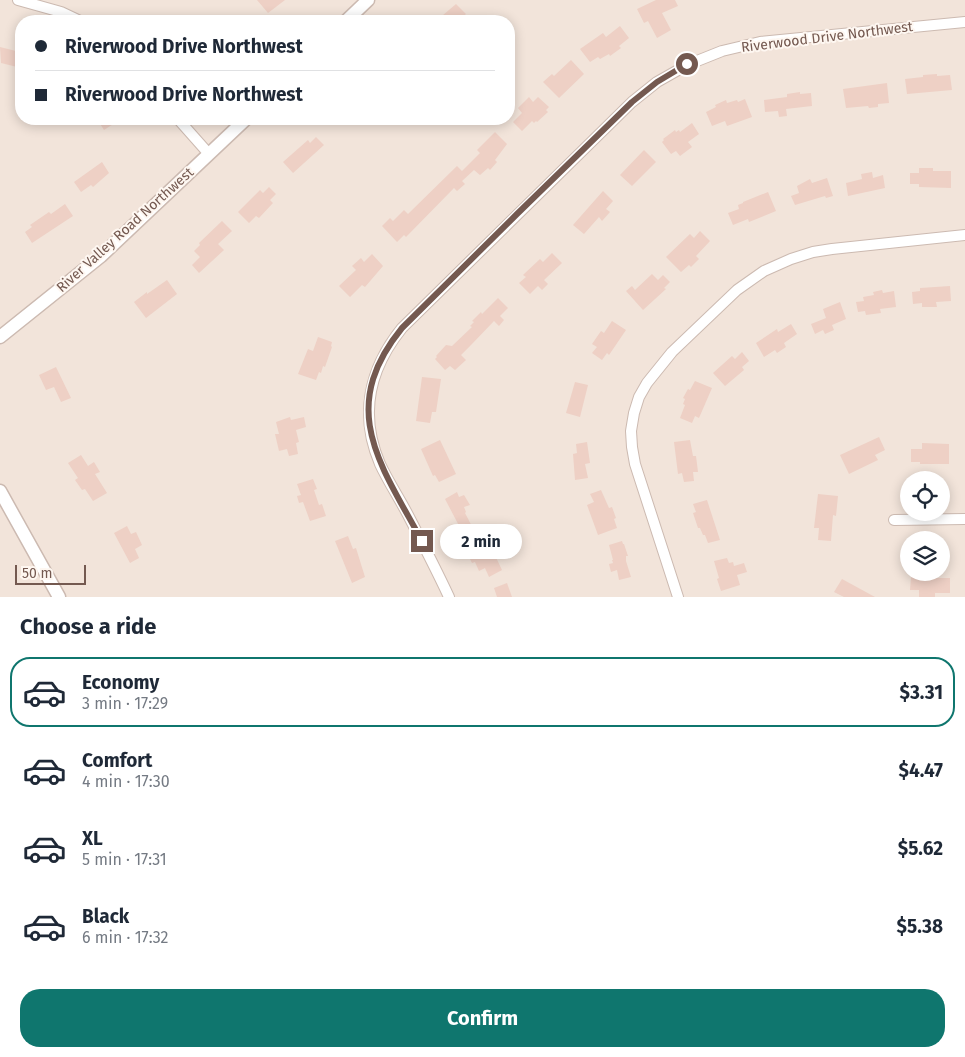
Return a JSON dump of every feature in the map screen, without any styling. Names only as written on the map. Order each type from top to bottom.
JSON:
[{"type":"street","points":[[18,0],[67,15]]},
{"type":"street","points":[[352,15],[368,0]]},
{"type":"street","name":"Riverwood Drive Northwest","points":[[449,597],[430,556],[380,465],[373,445],[369,418],[372,386],[378,365],[390,343],[402,328],[632,102],[657,82],[687,64],[722,51],[760,42],[965,22]]},
{"type":"street","points":[[183,125],[210,154]]},
{"type":"street","name":"River Valley Road Northwest","points":[[0,337],[101,256],[240,125]]},
{"type":"street","points":[[678,597],[635,464],[632,447],[631,430],[634,413],[639,397],[647,383],[672,352],[737,290],[764,272],[791,259],[832,249],[965,235]]},
{"type":"street","points":[[0,491],[59,597]]},
{"type":"street","points":[[894,520],[965,519]]},
{"type":"shaded area","points":[[0,0],[965,0],[965,597],[0,597]]},
{"type":"building","points":[[257,0],[285,0],[268,13]]},
{"type":"building","points":[[656,0],[675,0],[678,6],[662,13],[671,30],[657,38],[648,21],[644,23],[637,9]]},
{"type":"building","points":[[456,4],[466,14],[465,15],[443,15]]},
{"type":"building","points":[[620,26],[629,38],[619,46],[621,48],[610,56],[609,54],[600,59],[598,57],[590,62],[580,49],[603,33],[606,37]]},
{"type":"building","points":[[0,47],[15,51],[15,66],[1,63]]},
{"type":"building","points":[[571,60],[584,74],[559,98],[543,82],[552,74],[554,76]]},
{"type":"building","points":[[937,74],[937,76],[950,75],[952,90],[907,94],[905,79]]},
{"type":"building","points":[[887,83],[889,103],[878,104],[878,107],[846,108],[843,89]]},
{"type":"building","points":[[800,92],[800,94],[811,93],[812,106],[786,109],[787,116],[779,117],[778,111],[765,112],[764,100],[787,97],[787,94]]},
{"type":"building","points":[[529,97],[533,102],[538,97],[549,107],[546,110],[548,112],[537,122],[534,123],[532,121],[522,131],[515,124],[515,120],[522,113],[518,108]]},
{"type":"building","points":[[745,99],[752,117],[727,126],[725,121],[712,126],[706,112],[726,100],[727,103]]},
{"type":"building","points":[[692,123],[699,134],[688,142],[692,147],[680,156],[676,151],[671,154],[662,142],[663,139],[675,130],[680,132]]},
{"type":"building","points":[[101,125],[112,125],[104,130]]},
{"type":"building","points":[[495,132],[507,144],[490,170],[488,168],[480,175],[474,170],[462,181],[465,184],[457,191],[454,188],[406,237],[404,235],[397,242],[382,226],[390,218],[393,221],[404,210],[408,214],[457,166],[462,171],[480,153],[477,150]]},
{"type":"building","points":[[316,137],[324,145],[293,173],[283,162],[308,140],[310,143]]},
{"type":"building","points":[[644,150],[656,162],[632,186],[620,175]]},
{"type":"building","points":[[102,162],[109,173],[93,187],[91,185],[81,192],[74,182]]},
{"type":"building","points":[[919,168],[933,168],[933,171],[951,171],[951,188],[919,187],[919,184],[910,184],[910,173],[919,173]]},
{"type":"building","points":[[872,172],[873,178],[883,175],[885,188],[848,196],[846,183],[862,179],[861,174]]},
{"type":"building","points":[[827,178],[833,196],[826,198],[825,196],[795,205],[791,196],[799,193],[797,186],[810,179],[812,183]]},
{"type":"building","points":[[269,187],[276,194],[270,200],[273,203],[259,218],[256,216],[249,223],[238,212],[260,190],[263,193]]},
{"type":"building","points":[[603,191],[613,201],[606,209],[610,212],[602,221],[599,217],[584,234],[573,225]]},
{"type":"building","points":[[768,192],[776,211],[749,222],[748,219],[733,225],[728,213],[739,209],[738,205],[743,202]]},
{"type":"building","points":[[65,204],[73,216],[32,243],[25,232],[32,227],[30,225]]},
{"type":"building","points":[[222,221],[232,231],[218,244],[224,250],[199,273],[192,265],[200,257],[194,251],[200,245],[199,243]]},
{"type":"building","points":[[700,231],[710,241],[696,256],[699,259],[691,267],[689,265],[681,272],[666,257],[690,234],[694,238]]},
{"type":"building","points":[[552,253],[562,263],[544,280],[548,284],[542,290],[538,286],[530,294],[519,283],[526,277],[523,275],[540,259],[543,262]]},
{"type":"building","points":[[372,254],[383,266],[365,287],[362,285],[350,297],[339,286],[356,270],[352,266],[361,258],[364,262]]},
{"type":"building","points":[[652,274],[658,280],[663,275],[670,282],[664,288],[666,289],[643,310],[626,291],[632,286],[635,290]]},
{"type":"building","points":[[167,280],[177,294],[146,318],[134,302]]},
{"type":"building","points":[[950,286],[951,301],[936,302],[937,307],[922,307],[922,303],[913,304],[912,292],[920,291],[920,288]]},
{"type":"building","points":[[882,290],[883,293],[894,291],[896,307],[880,309],[881,313],[866,315],[865,311],[858,312],[856,302],[864,301],[863,297],[874,295],[873,292]]},
{"type":"building","points":[[498,298],[508,308],[500,316],[504,320],[499,326],[494,321],[461,355],[466,360],[455,370],[450,366],[445,370],[435,359],[436,356],[446,345],[452,346],[472,327],[470,326],[474,322],[472,321]]},
{"type":"building","points":[[840,302],[846,319],[832,325],[834,330],[825,334],[823,330],[815,334],[811,324],[826,318],[823,309]]},
{"type":"building","points":[[612,321],[626,330],[609,355],[607,353],[602,360],[592,353],[597,347],[592,344],[601,331],[604,333]]},
{"type":"building","points":[[791,324],[797,334],[784,343],[786,347],[777,353],[775,350],[764,357],[756,343],[777,329],[778,332]]},
{"type":"building","points":[[318,337],[332,342],[332,347],[325,367],[323,366],[316,380],[298,374],[308,349],[313,351]]},
{"type":"building","points":[[742,352],[749,361],[742,367],[744,370],[725,386],[713,373],[732,356],[735,359]]},
{"type":"building","points":[[56,367],[71,398],[61,402],[54,387],[46,390],[39,375]]},
{"type":"building","points":[[422,377],[441,379],[436,412],[432,412],[430,423],[416,421]]},
{"type":"building","points":[[695,381],[712,388],[699,418],[695,416],[692,423],[680,418],[685,405],[683,404],[685,399],[683,398]]},
{"type":"building","points":[[575,382],[588,385],[580,417],[566,413]]},
{"type":"building","points":[[290,417],[291,420],[304,417],[306,427],[296,430],[299,442],[296,443],[298,454],[289,456],[287,449],[279,451],[275,434],[279,434],[276,422]]},
{"type":"building","points":[[879,437],[885,450],[875,455],[878,460],[849,474],[840,455]]},
{"type":"building","points":[[440,440],[456,474],[439,482],[435,475],[433,476],[421,449]]},
{"type":"building","points":[[690,440],[693,456],[696,456],[698,472],[693,472],[694,481],[684,482],[682,473],[678,474],[674,442]]},
{"type":"building","points":[[587,442],[590,463],[585,464],[588,478],[575,480],[573,454],[577,453],[576,444]]},
{"type":"building","points":[[922,443],[949,444],[949,464],[920,464],[920,462],[911,462],[911,449],[922,449]]},
{"type":"building","points":[[81,455],[88,466],[94,462],[100,472],[95,474],[107,493],[93,501],[85,489],[82,490],[75,480],[78,478],[68,463]]},
{"type":"building","points":[[313,479],[317,489],[314,490],[319,505],[322,504],[326,516],[310,521],[303,502],[299,503],[297,496],[301,495],[297,484]]},
{"type":"building","points":[[601,490],[609,508],[612,507],[617,528],[598,535],[587,505],[594,502],[590,494]]},
{"type":"building","points":[[457,492],[459,497],[464,495],[470,505],[464,507],[465,513],[477,536],[480,535],[487,549],[491,547],[502,570],[489,577],[485,568],[479,571],[475,562],[472,563],[467,553],[470,552],[465,542],[467,541],[445,499]]},
{"type":"building","points":[[818,494],[838,496],[836,516],[833,515],[831,541],[818,540],[819,528],[814,528]]},
{"type":"building","points":[[707,500],[720,540],[708,543],[705,535],[698,528],[693,513],[696,512],[693,504]]},
{"type":"building","points":[[127,526],[131,534],[136,532],[142,545],[135,549],[139,558],[130,563],[114,533]]},
{"type":"building","points":[[348,536],[353,549],[356,548],[365,577],[352,583],[335,541]]},
{"type":"building","points":[[622,541],[628,556],[626,556],[626,561],[631,577],[619,580],[617,570],[611,572],[609,564],[613,563],[613,560],[609,545]]},
{"type":"building","points":[[727,558],[729,563],[733,562],[734,566],[744,563],[747,572],[737,575],[740,585],[721,591],[714,561]]},
{"type":"building","points":[[842,579],[875,597],[844,597],[834,592]]},
{"type":"building","points":[[911,581],[950,581],[950,593],[935,593],[935,597],[919,597],[919,590],[910,590]]},
{"type":"building","points":[[507,583],[512,597],[497,597],[494,588]]},
{"type":"route","points":[[422,541],[380,465],[373,445],[370,428],[370,391],[378,365],[390,343],[402,328],[632,102],[657,82],[687,64]]}]
